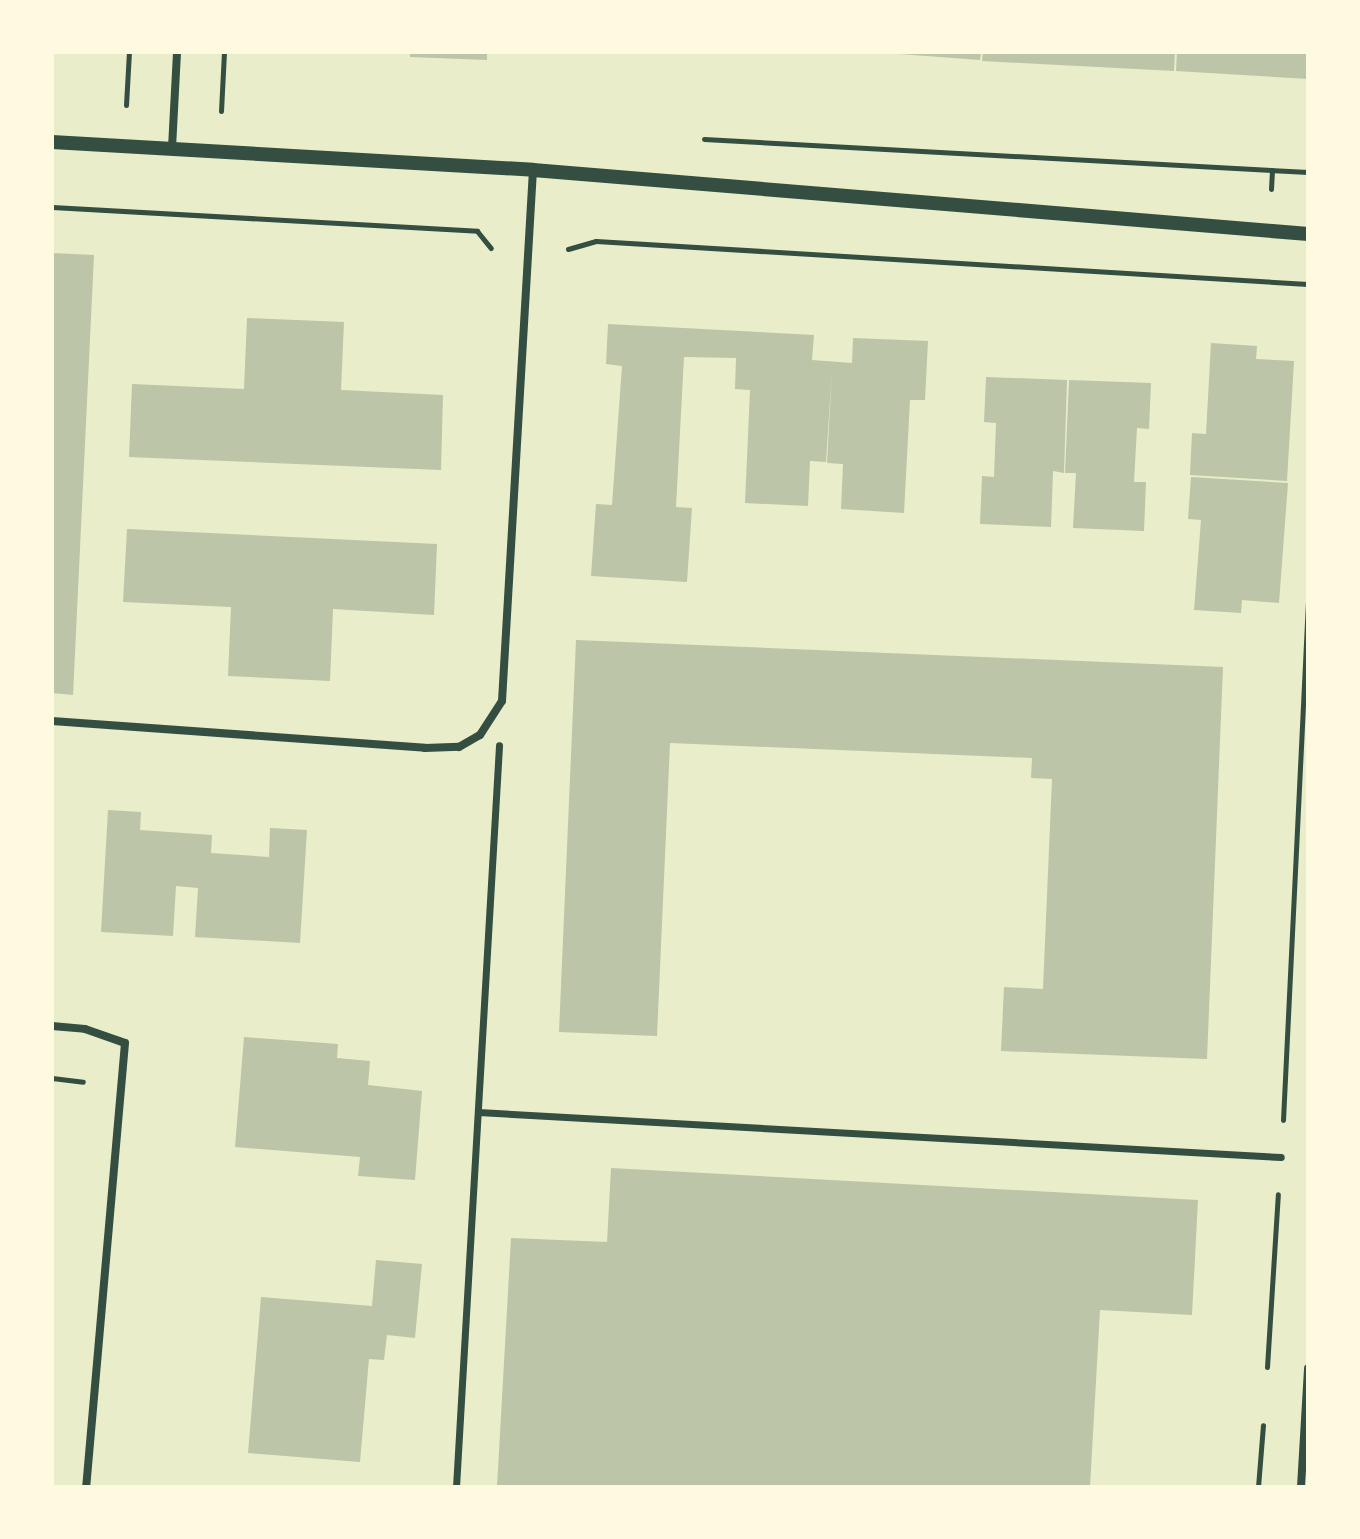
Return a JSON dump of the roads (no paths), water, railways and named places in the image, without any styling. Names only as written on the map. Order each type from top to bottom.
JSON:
[{"type":"street","points":[[172,148],[177,52]]},
{"type":"street","points":[[52,142],[533,170],[1308,234]]},
{"type":"street","points":[[52,721],[459,747],[480,735],[502,701],[533,170]]},
{"type":"street","points":[[456,1487],[499,745]]},
{"type":"street","points":[[52,1026],[85,1029],[125,1043],[86,1487]]},
{"type":"street","points":[[478,1112],[1281,1157]]},
{"type":"street","points":[[1301,1487],[1308,1368]]}]
